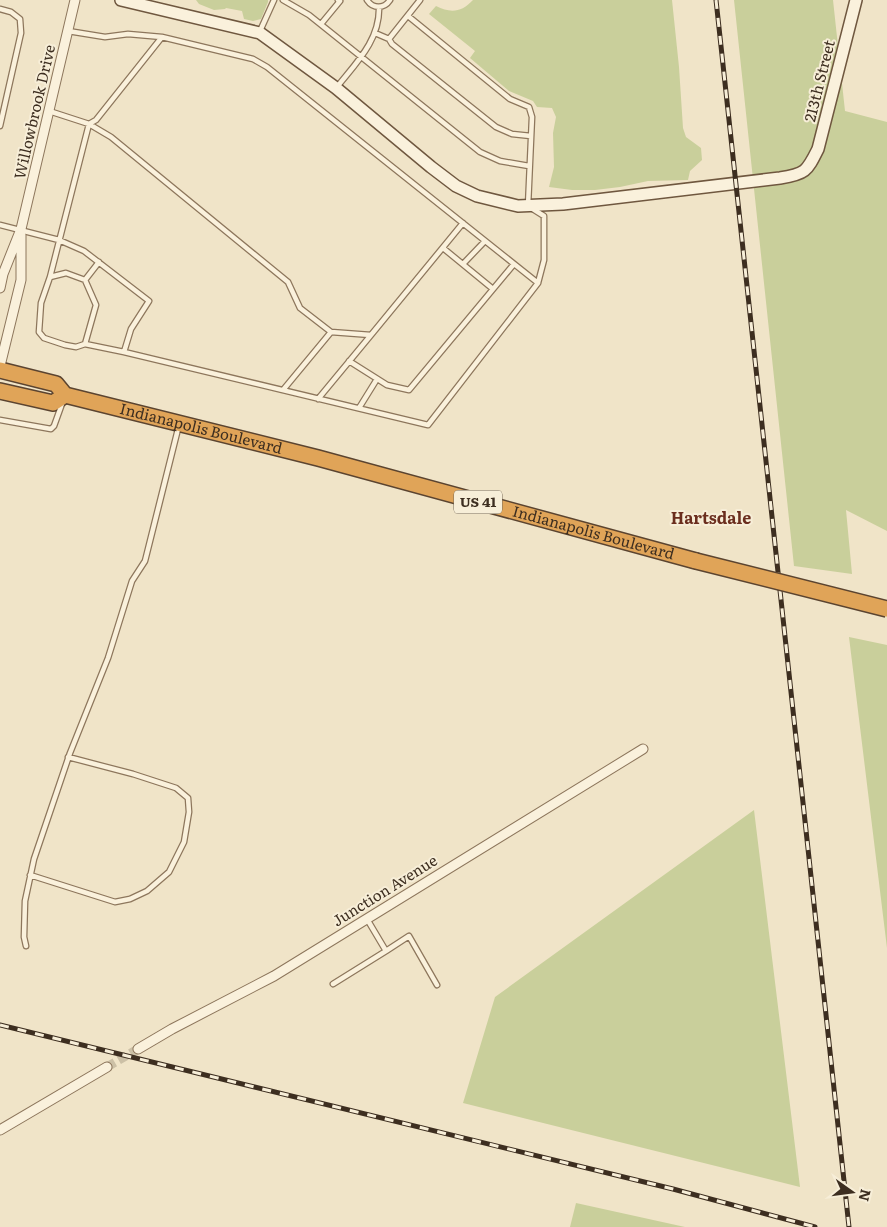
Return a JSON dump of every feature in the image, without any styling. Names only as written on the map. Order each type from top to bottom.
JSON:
[{"type":"highway","name":"Indianapolis Boulevard","points":[[0,370],[56,384],[66,395],[318,458],[696,561],[887,609]]},
{"type":"highway","name":"Indianapolis Boulevard","points":[[0,391],[52,403],[66,395]]},
{"type":"street","name":"Willowbrook Drive","points":[[0,288],[3,274],[21,230],[75,0]]},
{"type":"street","points":[[121,0],[260,33],[336,88],[431,168],[456,186],[477,196],[502,203],[528,206]]},
{"type":"street","name":"213th Street","points":[[528,206],[563,204],[780,178],[793,176],[808,169],[818,149],[856,0]]},
{"type":"street","name":"Willowbrook Drive","points":[[0,366],[21,280],[21,230]]},
{"type":"street","name":"Junction Avenue","points":[[138,1049],[172,1029],[274,976],[643,749]]},
{"type":"street","points":[[0,1130],[107,1067]]},
{"type":"lane","points":[[260,33],[274,0]]},
{"type":"lane","points":[[283,0],[321,24],[480,152],[500,162],[529,166]]},
{"type":"lane","points":[[321,24],[340,1],[338,0]]},
{"type":"lane","points":[[367,0],[370,5],[380,7],[387,4],[390,0]]},
{"type":"lane","points":[[389,39],[420,0]]},
{"type":"lane","points":[[336,88],[361,57],[375,33],[379,22],[380,7]]},
{"type":"lane","points":[[0,9],[10,12],[20,19],[21,33],[0,126]]},
{"type":"lane","points":[[162,37],[96,120],[89,124],[50,277],[41,303],[39,332],[44,338],[65,345],[76,346],[85,344],[124,352],[428,425],[538,284],[544,260],[544,216],[528,206],[532,117],[529,107],[510,99],[408,16]]},
{"type":"lane","points":[[68,31],[105,37],[128,34],[162,37],[253,59],[267,67],[538,284]]},
{"type":"lane","points":[[375,33],[389,39],[392,44],[496,127],[506,132],[531,136]]},
{"type":"lane","points":[[49,111],[89,124],[111,137],[288,282],[300,308],[331,332],[371,335]]},
{"type":"lane","points":[[318,399],[463,223]]},
{"type":"lane","points":[[0,225],[59,240],[84,251],[149,300],[131,329],[124,352]]},
{"type":"lane","points":[[462,264],[485,241]]},
{"type":"lane","points":[[443,248],[493,289]]},
{"type":"lane","points":[[85,280],[99,262]]},
{"type":"lane","points":[[349,361],[387,385],[410,390],[514,264]]},
{"type":"lane","points":[[50,277],[66,274],[85,280],[96,305],[85,344]]},
{"type":"lane","points":[[283,390],[331,332]]},
{"type":"lane","points":[[359,408],[377,379]]},
{"type":"lane","points":[[0,420],[51,429],[54,426],[66,395]]},
{"type":"lane","points":[[26,946],[24,937],[25,901],[34,859],[68,757],[108,658],[132,581],[145,561],[180,424]]},
{"type":"lane","points":[[30,875],[115,902],[130,899],[147,891],[169,872],[184,842],[189,812],[188,798],[176,788],[133,774],[68,757]]},
{"type":"lane","points":[[367,919],[386,951]]},
{"type":"lane","points":[[333,984],[409,936],[437,985]]},
{"type":"green space","points":[[196,0],[268,0],[268,2],[261,19],[253,21],[244,19],[242,11],[226,8],[214,10],[199,4]]},
{"type":"green space","points":[[473,0],[672,0],[683,128],[686,137],[701,148],[702,160],[690,171],[688,180],[648,181],[595,190],[549,187],[554,167],[553,133],[556,117],[552,108],[537,107],[533,101],[509,91],[470,58],[475,51],[429,14],[436,6],[451,11],[464,7]]},
{"type":"green space","points":[[734,0],[833,0],[845,111],[887,122],[887,531],[846,510],[852,574],[794,566]]},
{"type":"green space","points":[[849,637],[887,645],[887,948]]},
{"type":"green space","points":[[754,810],[800,1187],[463,1103],[495,997]]},
{"type":"green space","points":[[576,1203],[685,1227],[570,1227]]},
{"type":"tunnel","points":[[107,1067],[138,1049]]},
{"type":"railway","points":[[716,0],[849,1227]]},
{"type":"railway","points":[[0,1025],[673,1189],[815,1227]]},
{"type":"district","name":"Hartsdale","points":[[711,518]]}]
